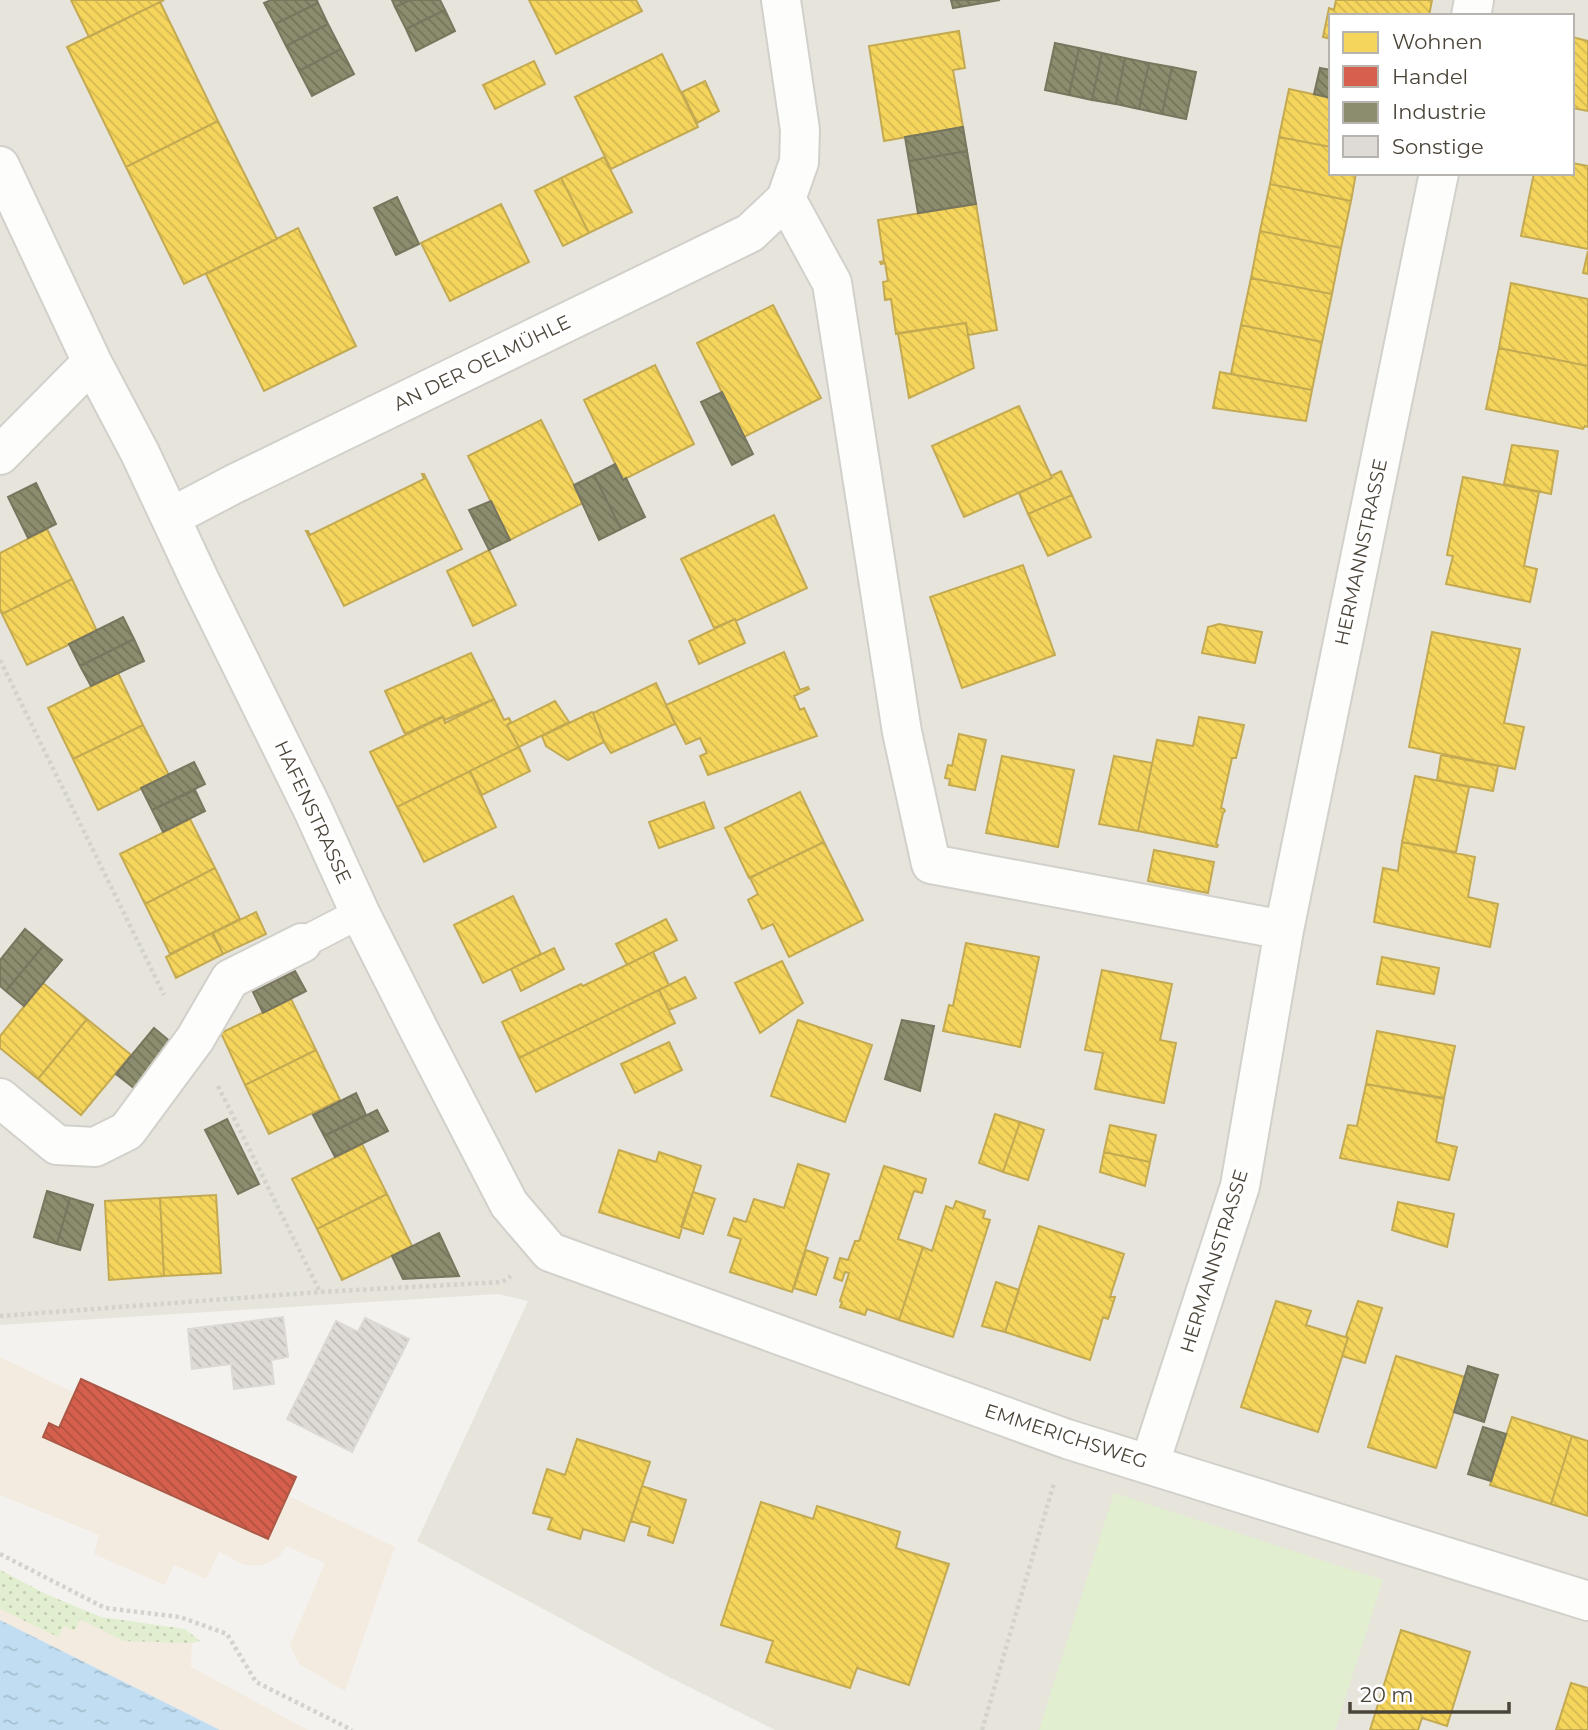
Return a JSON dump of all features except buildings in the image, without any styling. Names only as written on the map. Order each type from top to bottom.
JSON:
[{"type":"street","name":"AN DER OELMÜHLE","points":[[171,517],[750,233],[786,199],[799,163],[800,130],[781,0]]},
{"type":"street","name":"HAFENSTRASSE","points":[[0,166],[92,362],[140,453],[414,1020],[509,1204],[550,1252]]},
{"type":"street","name":"HERMANNSTRASSE","points":[[1150,1463],[1240,1186],[1284,930],[1439,175]]},
{"type":"street","points":[[786,199],[832,283],[902,732],[931,864],[1284,930]]},
{"type":"street","points":[[0,454],[92,362]]},
{"type":"street","points":[[0,1098],[57,1145],[95,1147],[127,1131],[195,1039],[230,979],[302,943]]},
{"type":"street","name":"EMMERICHSWEG","points":[[550,1252],[1067,1439],[1588,1601]]},
{"type":"lane","points":[[302,943],[360,913]]},
{"type":"path","points":[[0,660],[176,1019],[195,1039],[320,1292]]},
{"type":"path","points":[[0,1316],[320,1292],[502,1282],[550,1252]]},
{"type":"path","points":[[982,1730],[1067,1439]]},
{"type":"path","points":[[0,1554],[105,1608],[180,1617],[227,1634],[256,1682],[352,1730]]},
{"type":"shaded area","points":[[0,0],[1588,0],[1588,1730],[775,1730],[671,1678],[417,1541],[528,1301],[498,1294],[0,1325]]},
{"type":"shaded area","points":[[0,1357],[395,1547],[345,1691],[299,1664],[290,1645],[325,1563],[286,1546],[278,1558],[262,1565],[244,1565],[219,1552],[206,1579],[174,1565],[165,1585],[94,1554],[99,1535],[0,1495]]},
{"type":"shaded area","points":[[0,1576],[79,1616],[192,1641],[191,1667],[308,1730],[220,1730],[0,1620]]},
{"type":"green space","points":[[1114,1493],[1383,1580],[1335,1730],[1039,1730]]},
{"type":"green space","points":[[0,1570],[46,1594],[101,1617],[185,1629],[200,1641],[124,1641],[80,1619],[75,1631],[64,1626],[58,1637],[0,1609]]},
{"type":"water","points":[[0,1620],[220,1730],[0,1730]]}]
